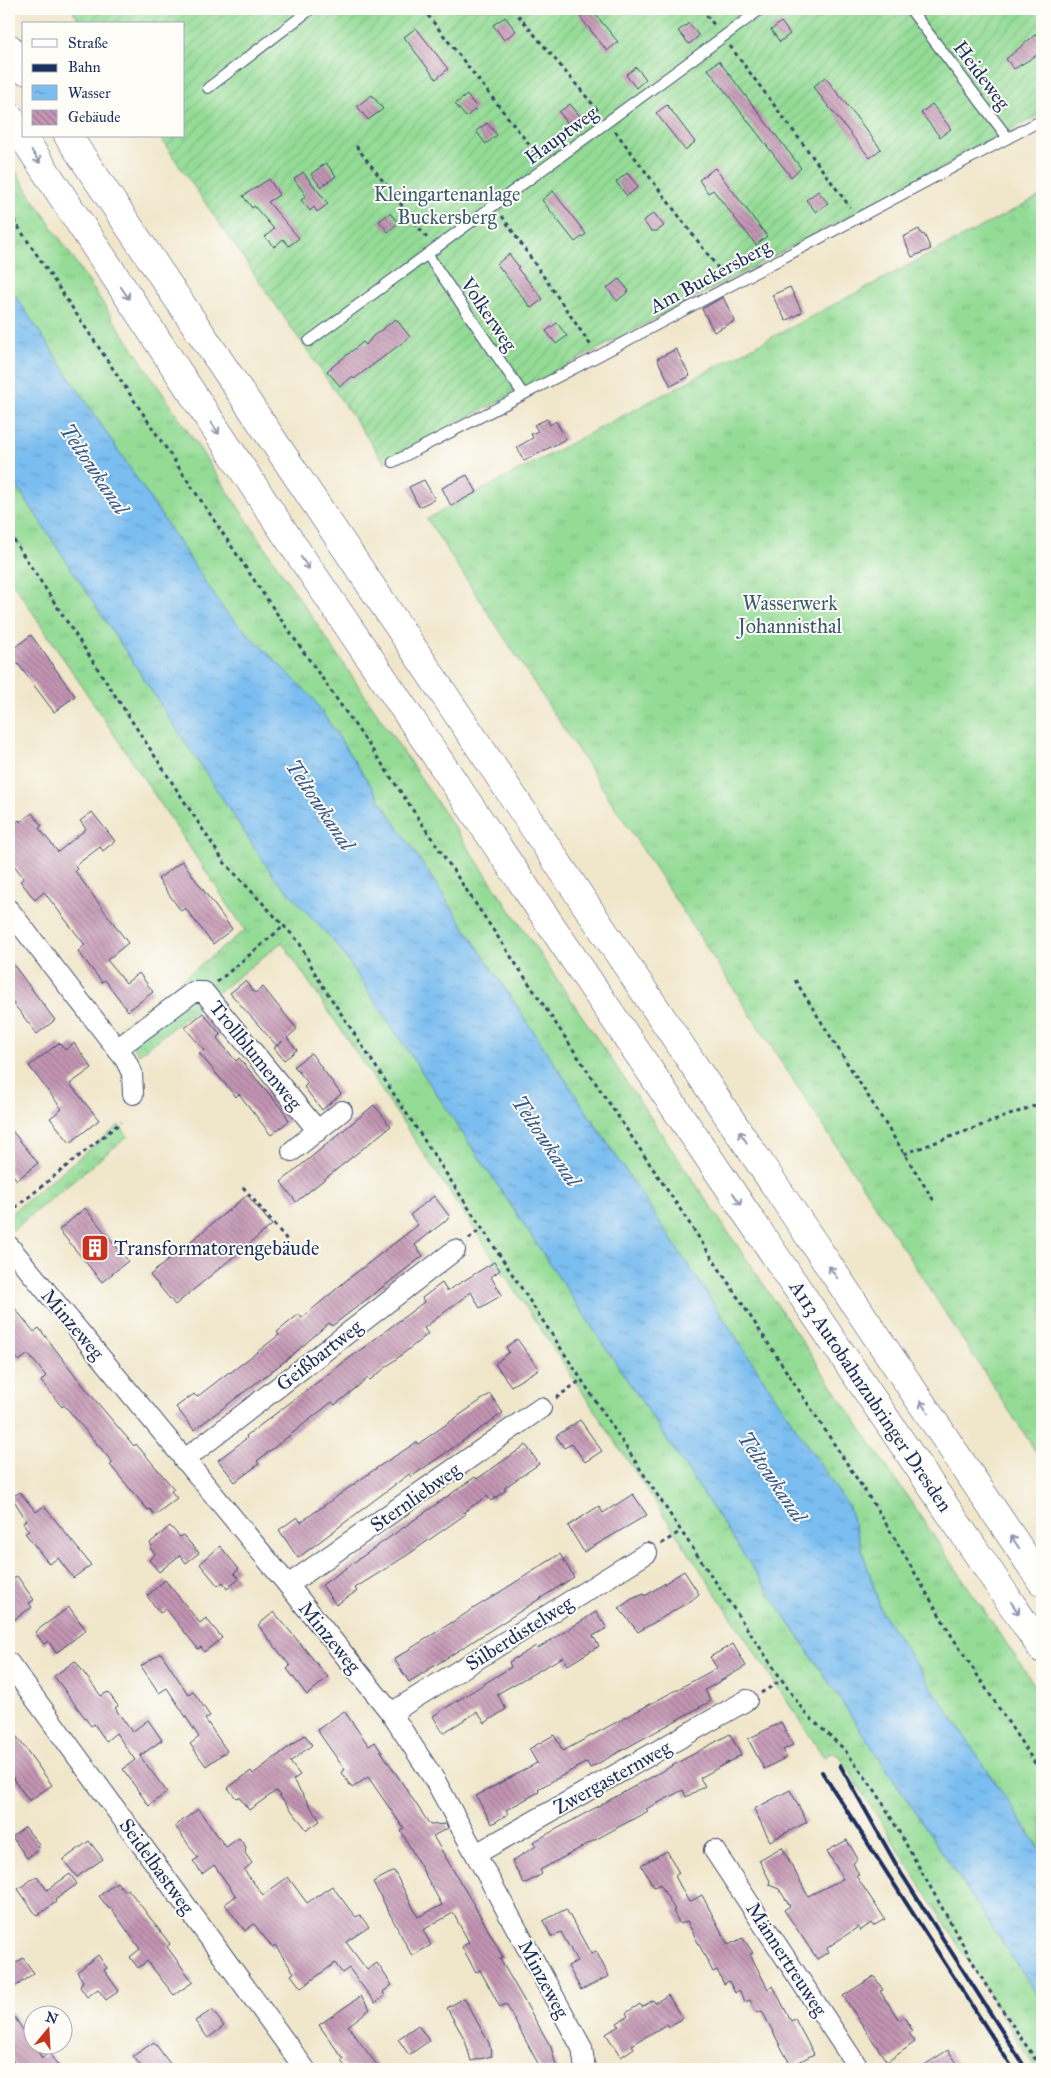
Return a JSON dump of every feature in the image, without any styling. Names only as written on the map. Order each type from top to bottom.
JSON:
[{"type":"highway","points":[[9,48],[22,67]]},
{"type":"highway","name":"A113 Autobahnzubringer Dresden","points":[[9,116],[22,136]]},
{"type":"highway","name":"A113 Autobahnzubringer Dresden","points":[[24,138],[278,523],[1042,1649]]},
{"type":"highway","points":[[69,138],[1042,1582]]},
{"type":"street","points":[[9,910],[116,1049],[132,1073],[133,1094]]},
{"type":"street","name":"Trollblumenweg","points":[[116,1049],[192,992],[204,992],[318,1131]]},
{"type":"street","points":[[292,1151],[342,1111]]},
{"type":"street","name":"Minzeweg","points":[[9,1246],[391,1713],[436,1782],[582,2048],[585,2069]]},
{"type":"street","name":"Geißbartweg","points":[[184,1460],[455,1250]]},
{"type":"street","name":"Sternliebweg","points":[[288,1585],[541,1408]]},
{"type":"street","name":"Silberdistelweg","points":[[391,1713],[647,1553]]},
{"type":"street","name":"Seidelbastweg","points":[[9,1662],[305,2069]]},
{"type":"street","name":"Zwergasternweg","points":[[476,1854],[747,1700]]},
{"type":"street","name":"Männertreuweg","points":[[714,1850],[860,2069]]},
{"type":"lane","points":[[208,88],[311,9]]},
{"type":"lane","name":"Hauptweg","points":[[309,341],[760,9]]},
{"type":"lane","name":"Heideweg","points":[[910,9],[1008,138]]},
{"type":"lane","name":"Am Buckersberg","points":[[392,462],[598,356],[730,284],[1042,120]]},
{"type":"lane","name":"Volkerweg","points":[[431,251],[522,394]]},
{"type":"path","points":[[423,9],[546,167]]},
{"type":"path","points":[[513,9],[608,122],[730,284]]},
{"type":"path","points":[[701,9],[858,218]]},
{"type":"path","points":[[356,146],[431,251]]},
{"type":"path","points":[[494,205],[598,356]]},
{"type":"path","points":[[9,213],[266,598],[380,761],[680,1208],[882,1517],[953,1638],[1042,1774]]},
{"type":"path","points":[[9,533],[224,862],[305,950],[317,977],[581,1380],[782,1680],[805,1713],[844,1749],[877,1793],[987,1988],[1042,2069]]},
{"type":"path","points":[[204,992],[284,926]]},
{"type":"path","points":[[795,980],[934,1202]]},
{"type":"path","points":[[904,1154],[1042,1103]]},
{"type":"path","points":[[9,1213],[121,1122]]},
{"type":"path","points":[[243,1187],[288,1241]]},
{"type":"path","points":[[541,1408],[581,1380]]},
{"type":"path","points":[[647,1553],[681,1530]]},
{"type":"path","points":[[747,1700],[782,1680]]},
{"type":"green space","name":"Kleingartenanlage Buckersberg","points":[[71,9],[1042,9],[1042,113],[384,462],[160,138],[185,138],[185,22],[81,22]]},
{"type":"green space","points":[[9,162],[276,564],[1042,1696],[1042,1852],[882,1613],[849,1508],[312,697],[224,610],[9,286]]},
{"type":"green space","name":"Wasserwerk Johannisthal","points":[[1042,195],[1042,1461],[427,519]]},
{"type":"green space","points":[[9,474],[272,874],[338,946],[1042,2002],[1042,2069],[1036,2069],[839,1755],[831,1753],[824,1757],[282,942],[139,1054],[120,1028],[245,930],[9,577]]},
{"type":"green space","points":[[119,1125],[128,1136],[13,1230],[9,1225],[9,1215]]},
{"type":"water","name":"Teltowkanal","points":[[9,286],[224,610],[312,697],[849,1508],[882,1613],[1042,1852],[1042,2002],[338,946],[272,874],[9,474]]},
{"type":"building","points":[[585,9],[591,9],[618,42],[607,51],[578,14]]},
{"type":"building","points":[[505,17],[516,31],[504,40],[493,25]]},
{"type":"building","points":[[781,22],[790,34],[780,42],[771,30]]},
{"type":"building","points":[[689,23],[699,36],[689,44],[678,31]]},
{"type":"building","points":[[416,28],[448,69],[436,79],[404,37]]},
{"type":"building","points":[[1036,34],[1042,43],[1042,52],[1014,69],[1006,59]]},
{"type":"building","points":[[719,61],[801,168],[791,177],[708,69]]},
{"type":"building","points":[[636,67],[646,79],[636,88],[626,75]]},
{"type":"building","points":[[825,77],[881,149],[870,158],[813,87]]},
{"type":"building","points":[[372,95],[383,109],[368,120],[357,106]]},
{"type":"building","points":[[467,95],[477,108],[466,117],[455,104]]},
{"type":"building","points":[[570,104],[581,117],[570,126],[559,112]]},
{"type":"building","points":[[932,104],[951,129],[940,137],[921,113]]},
{"type":"building","points":[[667,105],[695,142],[685,150],[656,113]]},
{"type":"building","points":[[487,123],[497,135],[486,144],[476,131]]},
{"type":"building","points":[[326,163],[336,176],[321,187],[311,174]]},
{"type":"building","points":[[715,168],[767,236],[756,245],[713,190],[708,193],[699,180]]},
{"type":"building","points":[[303,172],[328,204],[317,212],[314,207],[310,211],[301,200],[306,196],[294,179]]},
{"type":"building","points":[[627,173],[638,187],[627,196],[616,182]]},
{"type":"building","points":[[269,179],[279,195],[268,202],[299,238],[289,246],[283,239],[274,247],[265,237],[274,229],[254,206],[252,208],[243,196]]},
{"type":"building","points":[[553,191],[586,234],[575,242],[542,200]]},
{"type":"building","points":[[818,191],[828,203],[816,212],[806,200]]},
{"type":"building","points":[[390,213],[398,223],[388,232],[379,221]]},
{"type":"building","points":[[654,213],[664,226],[657,231],[651,231],[643,221]]},
{"type":"building","points":[[919,229],[922,235],[924,234],[931,249],[912,257],[903,237]]},
{"type":"building","points":[[509,254],[519,267],[517,268],[543,299],[531,308],[497,264]]},
{"type":"building","points":[[619,279],[629,291],[617,301],[607,288]]},
{"type":"building","points":[[790,287],[802,312],[786,321],[772,295]]},
{"type":"building","points":[[723,297],[735,321],[714,332],[702,309]]},
{"type":"building","points":[[396,319],[410,337],[354,379],[352,377],[340,386],[327,371],[363,342],[366,345],[373,336]]},
{"type":"building","points":[[557,323],[567,336],[556,344],[546,331]]},
{"type":"building","points":[[676,349],[690,376],[671,386],[657,359]]},
{"type":"building","points":[[547,419],[550,425],[556,421],[566,439],[524,461],[517,447],[533,438],[531,434],[538,431],[534,425]]},
{"type":"building","points":[[467,475],[477,492],[451,506],[442,488]]},
{"type":"building","points":[[424,480],[435,499],[419,507],[409,487]]},
{"type":"building","points":[[31,635],[75,696],[54,712],[9,652]]},
{"type":"building","points":[[92,812],[115,841],[103,851],[100,847],[75,866],[77,869],[75,871],[128,943],[107,960],[126,983],[139,973],[153,992],[128,1011],[105,980],[102,982],[78,951],[85,945],[44,892],[35,900],[20,881],[24,878],[9,859],[9,828],[19,820],[20,822],[32,813],[42,826],[39,828],[58,852],[86,829],[80,821]]},
{"type":"building","points":[[182,861],[232,929],[213,944],[185,908],[181,911],[158,879]]},
{"type":"building","points":[[9,959],[55,1020],[37,1034],[9,998]]},
{"type":"building","points":[[245,981],[255,993],[263,987],[297,1029],[287,1038],[297,1050],[284,1060],[274,1048],[277,1046],[230,993]]},
{"type":"building","points":[[203,1013],[221,1035],[217,1038],[236,1061],[239,1058],[285,1113],[289,1121],[271,1135],[239,1094],[236,1097],[199,1053],[204,1050],[185,1028]]},
{"type":"building","points":[[59,1043],[65,1050],[74,1043],[92,1068],[70,1084],[99,1120],[70,1143],[50,1118],[62,1109],[29,1066]]},
{"type":"building","points":[[311,1053],[341,1094],[322,1110],[304,1087],[308,1083],[294,1066]]},
{"type":"building","points":[[374,1105],[391,1126],[296,1202],[281,1182]]},
{"type":"building","points":[[9,1127],[38,1163],[17,1180],[9,1170]]},
{"type":"building","points":[[247,1195],[272,1225],[175,1305],[150,1275]]},
{"type":"building","points":[[434,1196],[450,1217],[415,1245],[423,1256],[332,1326],[329,1323],[289,1358],[194,1430],[176,1407],[194,1394],[197,1397],[230,1373],[279,1335],[277,1332],[299,1314],[302,1318],[348,1279],[418,1225],[410,1215]]},
{"type":"building","name":"Transformatorengebäude","points":[[85,1208],[128,1261],[102,1282],[59,1230]]},
{"type":"building","points":[[494,1262],[500,1270],[491,1277],[502,1295],[480,1308],[471,1292],[424,1328],[428,1334],[335,1405],[332,1402],[257,1461],[259,1464],[235,1482],[218,1460],[247,1438],[246,1436],[424,1302],[422,1298],[442,1283],[447,1291]]},
{"type":"building","points":[[9,1301],[34,1332],[39,1328],[85,1388],[134,1446],[136,1444],[174,1489],[171,1491],[177,1498],[155,1515],[150,1509],[148,1510],[110,1465],[113,1463],[41,1381],[46,1376],[28,1354],[19,1361],[9,1349]]},
{"type":"building","points":[[517,1339],[539,1369],[511,1386],[495,1364],[509,1352],[506,1347]]},
{"type":"building","points":[[490,1394],[503,1413],[411,1477],[409,1474],[298,1558],[279,1530],[297,1517],[301,1522],[378,1467],[417,1442],[418,1444]]},
{"type":"building","points":[[580,1420],[602,1451],[585,1462],[572,1444],[564,1448],[556,1436]]},
{"type":"building","points":[[526,1445],[539,1464],[504,1488],[506,1490],[491,1501],[487,1496],[464,1512],[466,1514],[409,1554],[355,1588],[357,1591],[336,1605],[322,1585],[475,1477],[477,1479]]},
{"type":"building","points":[[20,1492],[36,1512],[44,1506],[91,1565],[73,1578],[58,1558],[49,1564],[25,1533],[29,1531],[23,1523],[26,1520],[12,1497]]},
{"type":"building","points":[[633,1494],[647,1515],[584,1552],[568,1526],[599,1506],[603,1513]]},
{"type":"building","points":[[170,1526],[180,1537],[183,1535],[199,1553],[186,1563],[180,1555],[159,1572],[149,1560],[155,1554],[150,1548],[152,1546],[150,1543]]},
{"type":"building","points":[[220,1546],[239,1569],[234,1573],[239,1579],[227,1589],[223,1582],[218,1586],[200,1564]]},
{"type":"building","points":[[560,1554],[574,1577],[409,1682],[394,1659]]},
{"type":"building","points":[[684,1571],[699,1594],[638,1632],[619,1608],[632,1599],[644,1594],[645,1596]]},
{"type":"building","points":[[17,1576],[34,1600],[29,1603],[32,1607],[9,1623],[9,1582]]},
{"type":"building","points":[[165,1580],[200,1623],[206,1618],[222,1638],[204,1652],[201,1647],[198,1649],[166,1609],[160,1613],[147,1596]]},
{"type":"building","points":[[69,1607],[86,1630],[56,1653],[48,1641],[44,1644],[35,1632]]},
{"type":"building","points":[[274,1612],[328,1677],[307,1695],[287,1669],[290,1666],[258,1625]]},
{"type":"building","points":[[596,1612],[607,1628],[593,1636],[599,1646],[568,1665],[563,1657],[497,1694],[506,1709],[485,1723],[477,1712],[443,1733],[433,1716],[511,1667],[509,1662],[536,1646],[537,1649]]},
{"type":"building","points":[[733,1644],[746,1666],[705,1690],[711,1701],[590,1768],[587,1762],[538,1789],[539,1792],[506,1810],[508,1814],[492,1824],[476,1796],[537,1763],[529,1749],[554,1735],[563,1751],[717,1668],[710,1657]]},
{"type":"building","points":[[161,1653],[188,1694],[193,1691],[210,1716],[205,1719],[227,1751],[206,1766],[190,1744],[199,1737],[167,1688],[159,1693],[141,1666]]},
{"type":"building","points":[[75,1661],[101,1696],[108,1692],[118,1706],[115,1708],[132,1732],[148,1720],[162,1740],[140,1756],[167,1792],[149,1806],[123,1769],[135,1760],[116,1733],[106,1741],[94,1724],[91,1726],[54,1676]]},
{"type":"building","points":[[344,1711],[369,1746],[375,1742],[430,1825],[446,1824],[448,1828],[433,1836],[481,1917],[503,1957],[500,1959],[551,2047],[557,2069],[541,2069],[506,2004],[500,2007],[480,1970],[476,1972],[462,1947],[469,1942],[453,1913],[423,1930],[431,1945],[412,1956],[373,1882],[394,1871],[418,1917],[442,1905],[401,1831],[404,1829],[368,1777],[352,1788],[341,1772],[345,1770],[317,1730]]},
{"type":"building","points":[[781,1722],[793,1745],[783,1750],[787,1757],[764,1769],[748,1739]]},
{"type":"building","points":[[9,1726],[52,1785],[29,1801],[9,1772]]},
{"type":"building","points":[[730,1734],[741,1755],[700,1778],[705,1786],[686,1797],[683,1790],[646,1809],[648,1811],[540,1870],[542,1874],[524,1884],[512,1861],[536,1846],[533,1842]]},
{"type":"building","points":[[305,1735],[312,1745],[290,1762],[300,1775],[293,1780],[320,1821],[307,1830],[276,1791],[249,1810],[239,1797],[236,1798],[228,1788],[251,1771],[253,1774]]},
{"type":"building","points":[[790,1790],[807,1822],[770,1841],[754,1809]]},
{"type":"building","points":[[198,1809],[226,1847],[239,1838],[246,1847],[245,1853],[252,1863],[244,1870],[263,1895],[288,1877],[307,1903],[332,1886],[356,1917],[360,1915],[369,1927],[346,1942],[367,1970],[377,1963],[392,1985],[383,1992],[385,1996],[375,2003],[349,1968],[342,1973],[335,1963],[301,1988],[291,1975],[294,1973],[275,1945],[272,1947],[254,1924],[245,1931],[225,1904],[236,1896],[214,1865],[202,1874],[193,1861],[198,1858],[175,1826]]},
{"type":"building","points":[[25,1827],[39,1844],[37,1846],[39,1849],[27,1858],[12,1837]]},
{"type":"building","points":[[847,1840],[858,1859],[853,1863],[859,1875],[856,1876],[885,1919],[873,1926],[871,1923],[860,1931],[858,1927],[827,1948],[829,1952],[817,1959],[784,1910],[790,1906],[779,1889],[769,1885],[770,1881],[759,1860],[782,1847],[808,1896],[843,1879],[827,1851]]},
{"type":"building","points":[[89,1841],[103,1859],[77,1877],[63,1860]]},
{"type":"building","points":[[667,1851],[679,1873],[675,1876],[689,1902],[702,1895],[728,1945],[743,1938],[753,1953],[750,1954],[768,1989],[773,1986],[791,2021],[795,2019],[814,2054],[791,2066],[762,2011],[757,2013],[750,2000],[745,2002],[739,1990],[735,1993],[729,1981],[724,1984],[717,1970],[713,1972],[687,1921],[680,1924],[673,1911],[675,1910],[660,1884],[654,1887],[641,1865]]},
{"type":"building","points":[[70,1874],[77,1884],[37,1916],[18,1889],[37,1876],[47,1890]]},
{"type":"building","points":[[117,1882],[124,1891],[128,1889],[145,1911],[170,1944],[167,1947],[193,1982],[174,1995],[147,1961],[138,1968],[130,1957],[140,1949],[111,1908],[109,1909],[99,1896]]},
{"type":"building","points":[[566,1909],[591,1954],[596,1951],[609,1976],[581,1990],[568,1966],[577,1961],[561,1932],[552,1937],[543,1921]]},
{"type":"building","points":[[98,1955],[107,1968],[104,1970],[119,1991],[106,2000],[98,1989],[87,1997],[80,1987],[83,1981],[77,1972]]},
{"type":"building","points":[[23,1958],[34,1973],[15,1987],[9,1979],[9,1968]]},
{"type":"building","points":[[874,1976],[883,1990],[880,1991],[899,2020],[904,2017],[913,2031],[909,2033],[915,2042],[887,2062],[843,1996]]},
{"type":"building","points":[[668,1995],[682,2018],[669,2027],[667,2024],[632,2045],[634,2048],[621,2057],[606,2034],[619,2026],[617,2023],[628,2016],[626,2013],[640,2004],[642,2007],[653,2000],[655,2003]]},
{"type":"building","points":[[361,1996],[370,2009],[348,2026],[380,2069],[347,2069],[341,2061],[344,2060],[319,2025]]},
{"type":"building","points":[[464,1998],[489,2043],[492,2056],[471,2061],[465,2040],[447,2008]]},
{"type":"building","points":[[9,2009],[22,2028],[22,2056],[41,2056],[42,2058],[51,2056],[61,2069],[19,2069],[9,2055]]},
{"type":"building","points":[[212,2010],[224,2026],[208,2038],[195,2021]]},
{"type":"building","points":[[418,2025],[429,2041],[409,2055],[398,2039]]},
{"type":"building","points":[[154,2042],[174,2069],[143,2069],[133,2056]]},
{"type":"building","points":[[948,2050],[961,2069],[918,2069]]},
{"type":"railway","points":[[840,1765],[901,1873],[1026,2069]]},
{"type":"railway","points":[[822,1772],[1013,2069]]},
{"type":"place","name":"Transformatorengebäude","points":[[95,1248]]}]
